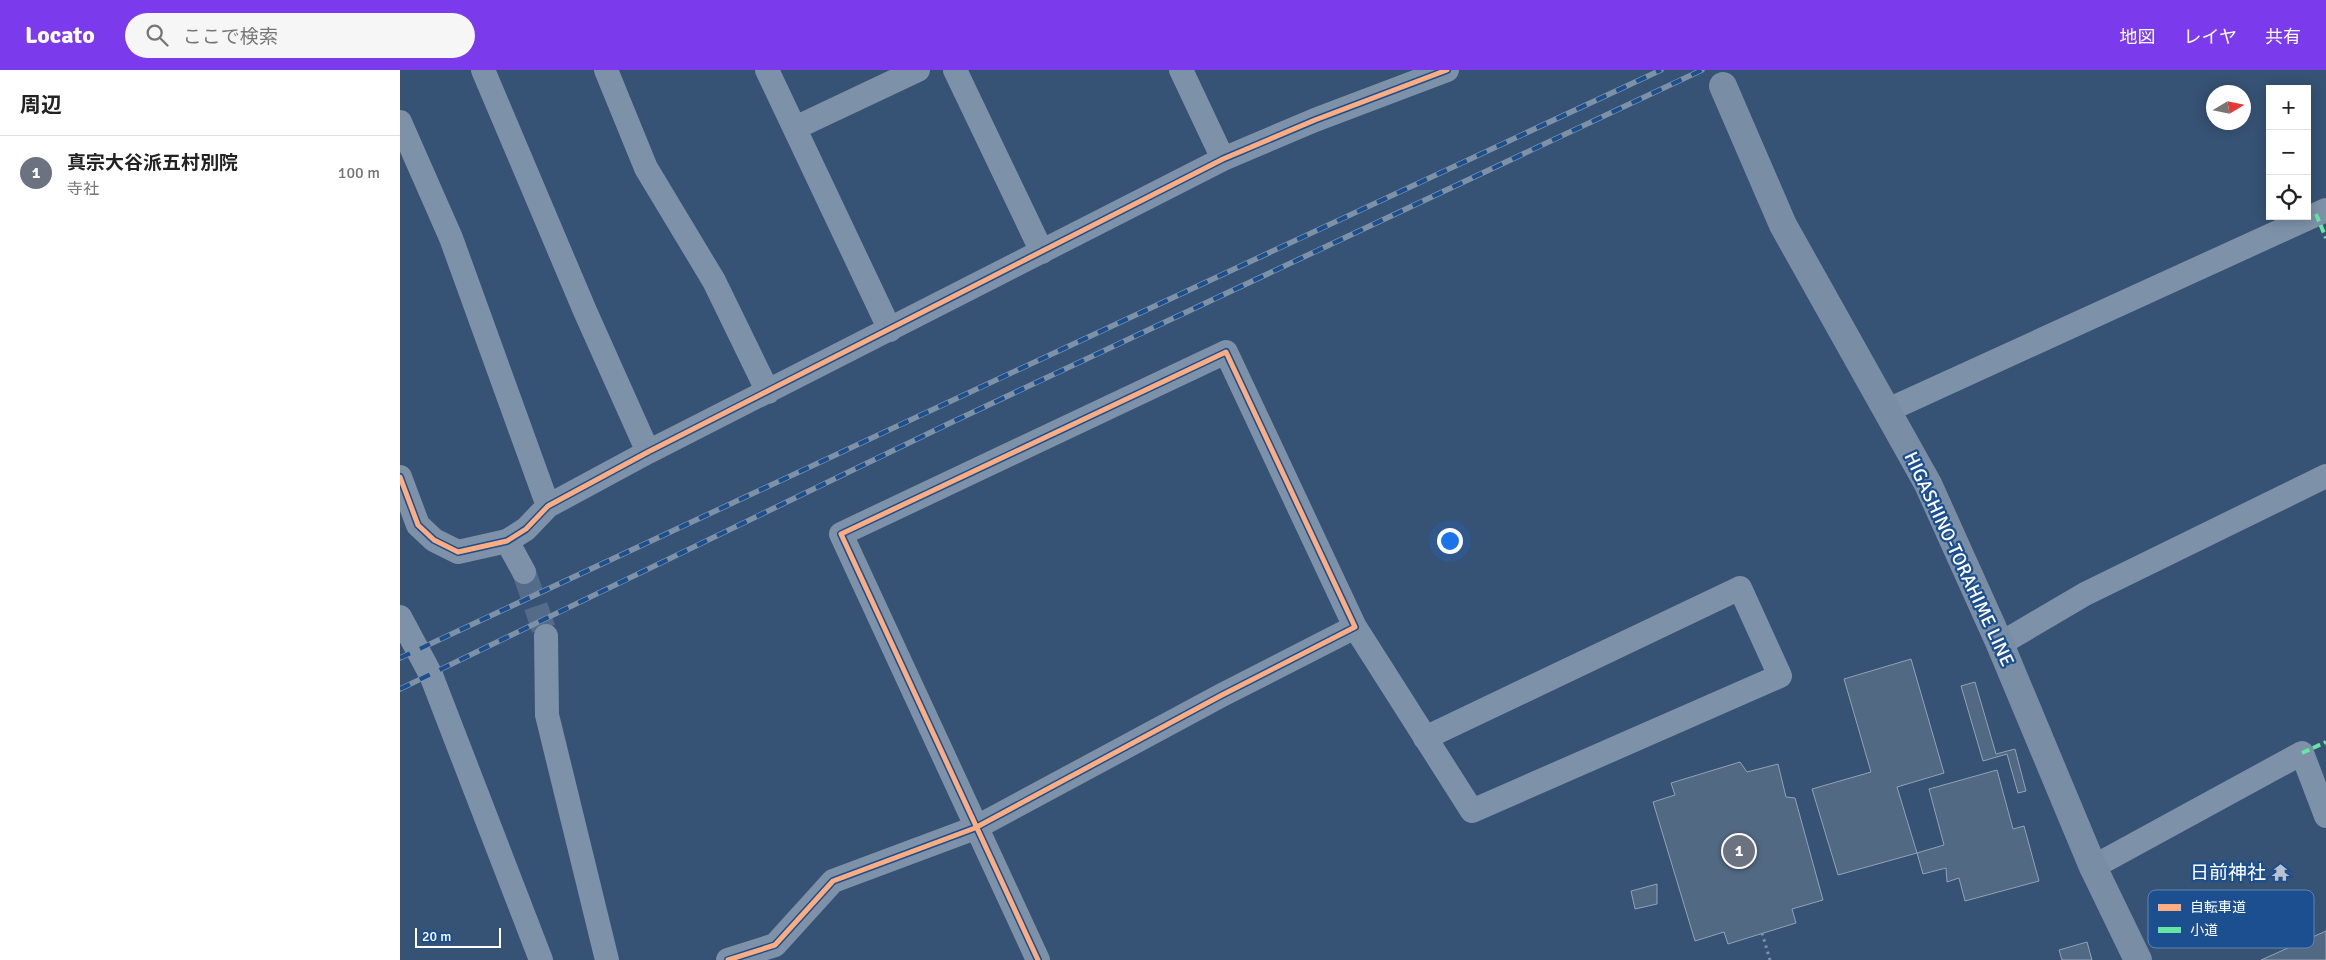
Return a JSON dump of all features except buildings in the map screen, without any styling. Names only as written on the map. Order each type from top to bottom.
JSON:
[{"type":"main road","name":"HIGASHINO-TORAHIME LINE","points":[[1722,86],[1783,225],[1928,484],[2000,644],[2093,867],[2138,960]]},
{"type":"street","points":[[483,70],[585,312],[648,452]]},
{"type":"street","points":[[606,70],[646,168],[714,281],[768,392]]},
{"type":"street","points":[[767,70],[890,330]]},
{"type":"street","points":[[795,128],[918,70]]},
{"type":"street","points":[[955,70],[1042,252]]},
{"type":"street","points":[[1181,70],[1223,159]]},
{"type":"street","points":[[400,477],[418,525],[434,540],[458,552],[507,540],[526,529],[548,506],[648,452],[1223,159],[1316,120],[1446,70]]},
{"type":"street","points":[[400,122],[451,238],[548,506]]},
{"type":"street","points":[[1886,411],[2326,210]]},
{"type":"street","points":[[1038,960],[975,828],[841,534],[1226,352],[1355,627],[1425,738],[1472,811],[1780,676],[1740,588],[1425,738]]},
{"type":"street","points":[[2000,644],[2085,594],[2326,476]]},
{"type":"street","points":[[507,540],[524,572]]},
{"type":"street","points":[[400,617],[431,675],[541,960]]},
{"type":"street","points":[[728,960],[776,945],[834,881],[975,828],[1222,695],[1355,627]]},
{"type":"street","points":[[546,636],[547,715],[607,960]]},
{"type":"street","points":[[2093,867],[2302,754],[2326,816]]},
{"type":"path","points":[[1762,933],[1770,960]]},
{"type":"tunnel","points":[[524,572],[546,636]]},
{"type":"railway","points":[[400,658],[1661,70]]},
{"type":"railway","points":[[400,689],[948,424],[1702,70]]},
{"type":"marked path","points":[[2316,214],[2326,238]]},
{"type":"marked path","points":[[2302,753],[2326,742]]},
{"type":"cycle path","points":[[400,477],[418,525],[434,540],[458,552],[507,541],[526,529],[548,506],[648,452],[1223,159],[1315,120],[1447,70]]},
{"type":"cycle path","points":[[728,960],[775,945],[833,881],[975,828],[1222,695],[1355,627],[1226,352],[841,534],[1038,960]]},
{"type":"place","name":"真宗大谷派五村別院","points":[[1739,851]]},
{"type":"place","name":"日前神社","points":[[2280,873]]}]
